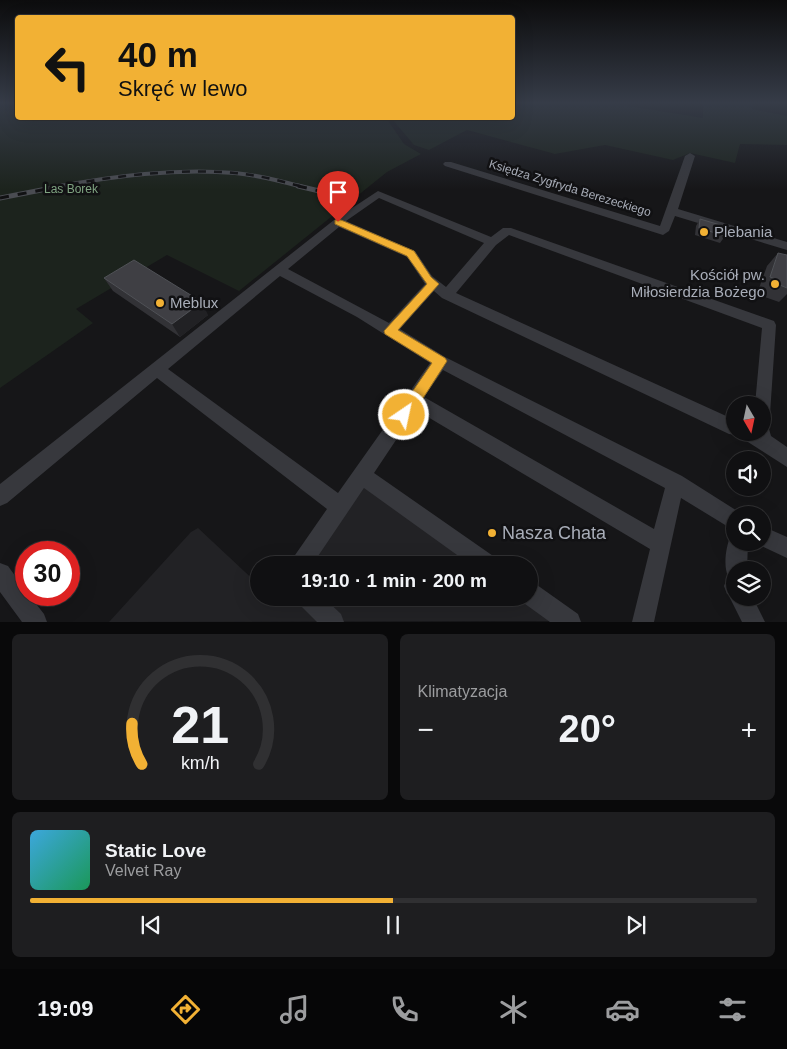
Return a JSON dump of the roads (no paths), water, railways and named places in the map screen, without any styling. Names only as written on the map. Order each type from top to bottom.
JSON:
[{"type":"street","points":[[672,211],[690,156]]},
{"type":"street","name":"Księdza Zygfryda Berezeckiego","points":[[448,164],[662,231],[672,211],[787,246]]},
{"type":"street","points":[[0,496],[338,222],[378,194],[492,242]]},
{"type":"street","points":[[338,222],[411,254],[427,279],[448,296],[726,424]]},
{"type":"street","points":[[448,296],[492,242],[507,230],[769,325],[764,396]]},
{"type":"street","points":[[280,270],[362,312],[440,361],[675,484],[726,515]]},
{"type":"street","points":[[390,331],[433,284]]},
{"type":"street","points":[[306,556],[440,361]]},
{"type":"street","points":[[158,369],[341,506]]},
{"type":"street","points":[[414,400],[661,544]]},
{"type":"street","points":[[770,441],[787,458]]},
{"type":"street","points":[[362,476],[476,556]]},
{"type":"street","points":[[643,622],[675,484]]},
{"type":"street","points":[[771,540],[787,548]]},
{"type":"street","points":[[0,574],[36,622]]},
{"type":"street","points":[[538,599],[570,622]]},
{"type":"street","points":[[317,606],[333,622]]},
{"type":"street","points":[[745,606],[754,622]]},
{"type":"railway","points":[[55,187],[122,176],[167,172],[244,174],[303,187]]},
{"type":"railway","points":[[0,198],[62,186]]},
{"type":"railway","points":[[298,186],[328,193]]},
{"type":"place","name":"Plebania","points":[[704,232]]},
{"type":"place","name":"Kościół pw. Miłosierdzia Bożego","points":[[775,284]]},
{"type":"place","name":"Meblux","points":[[160,303]]},
{"type":"place","name":"Nasza Chata","points":[[492,533]]},
{"type":"park label","name":"Las Borek","points":[[71,189]]}]
